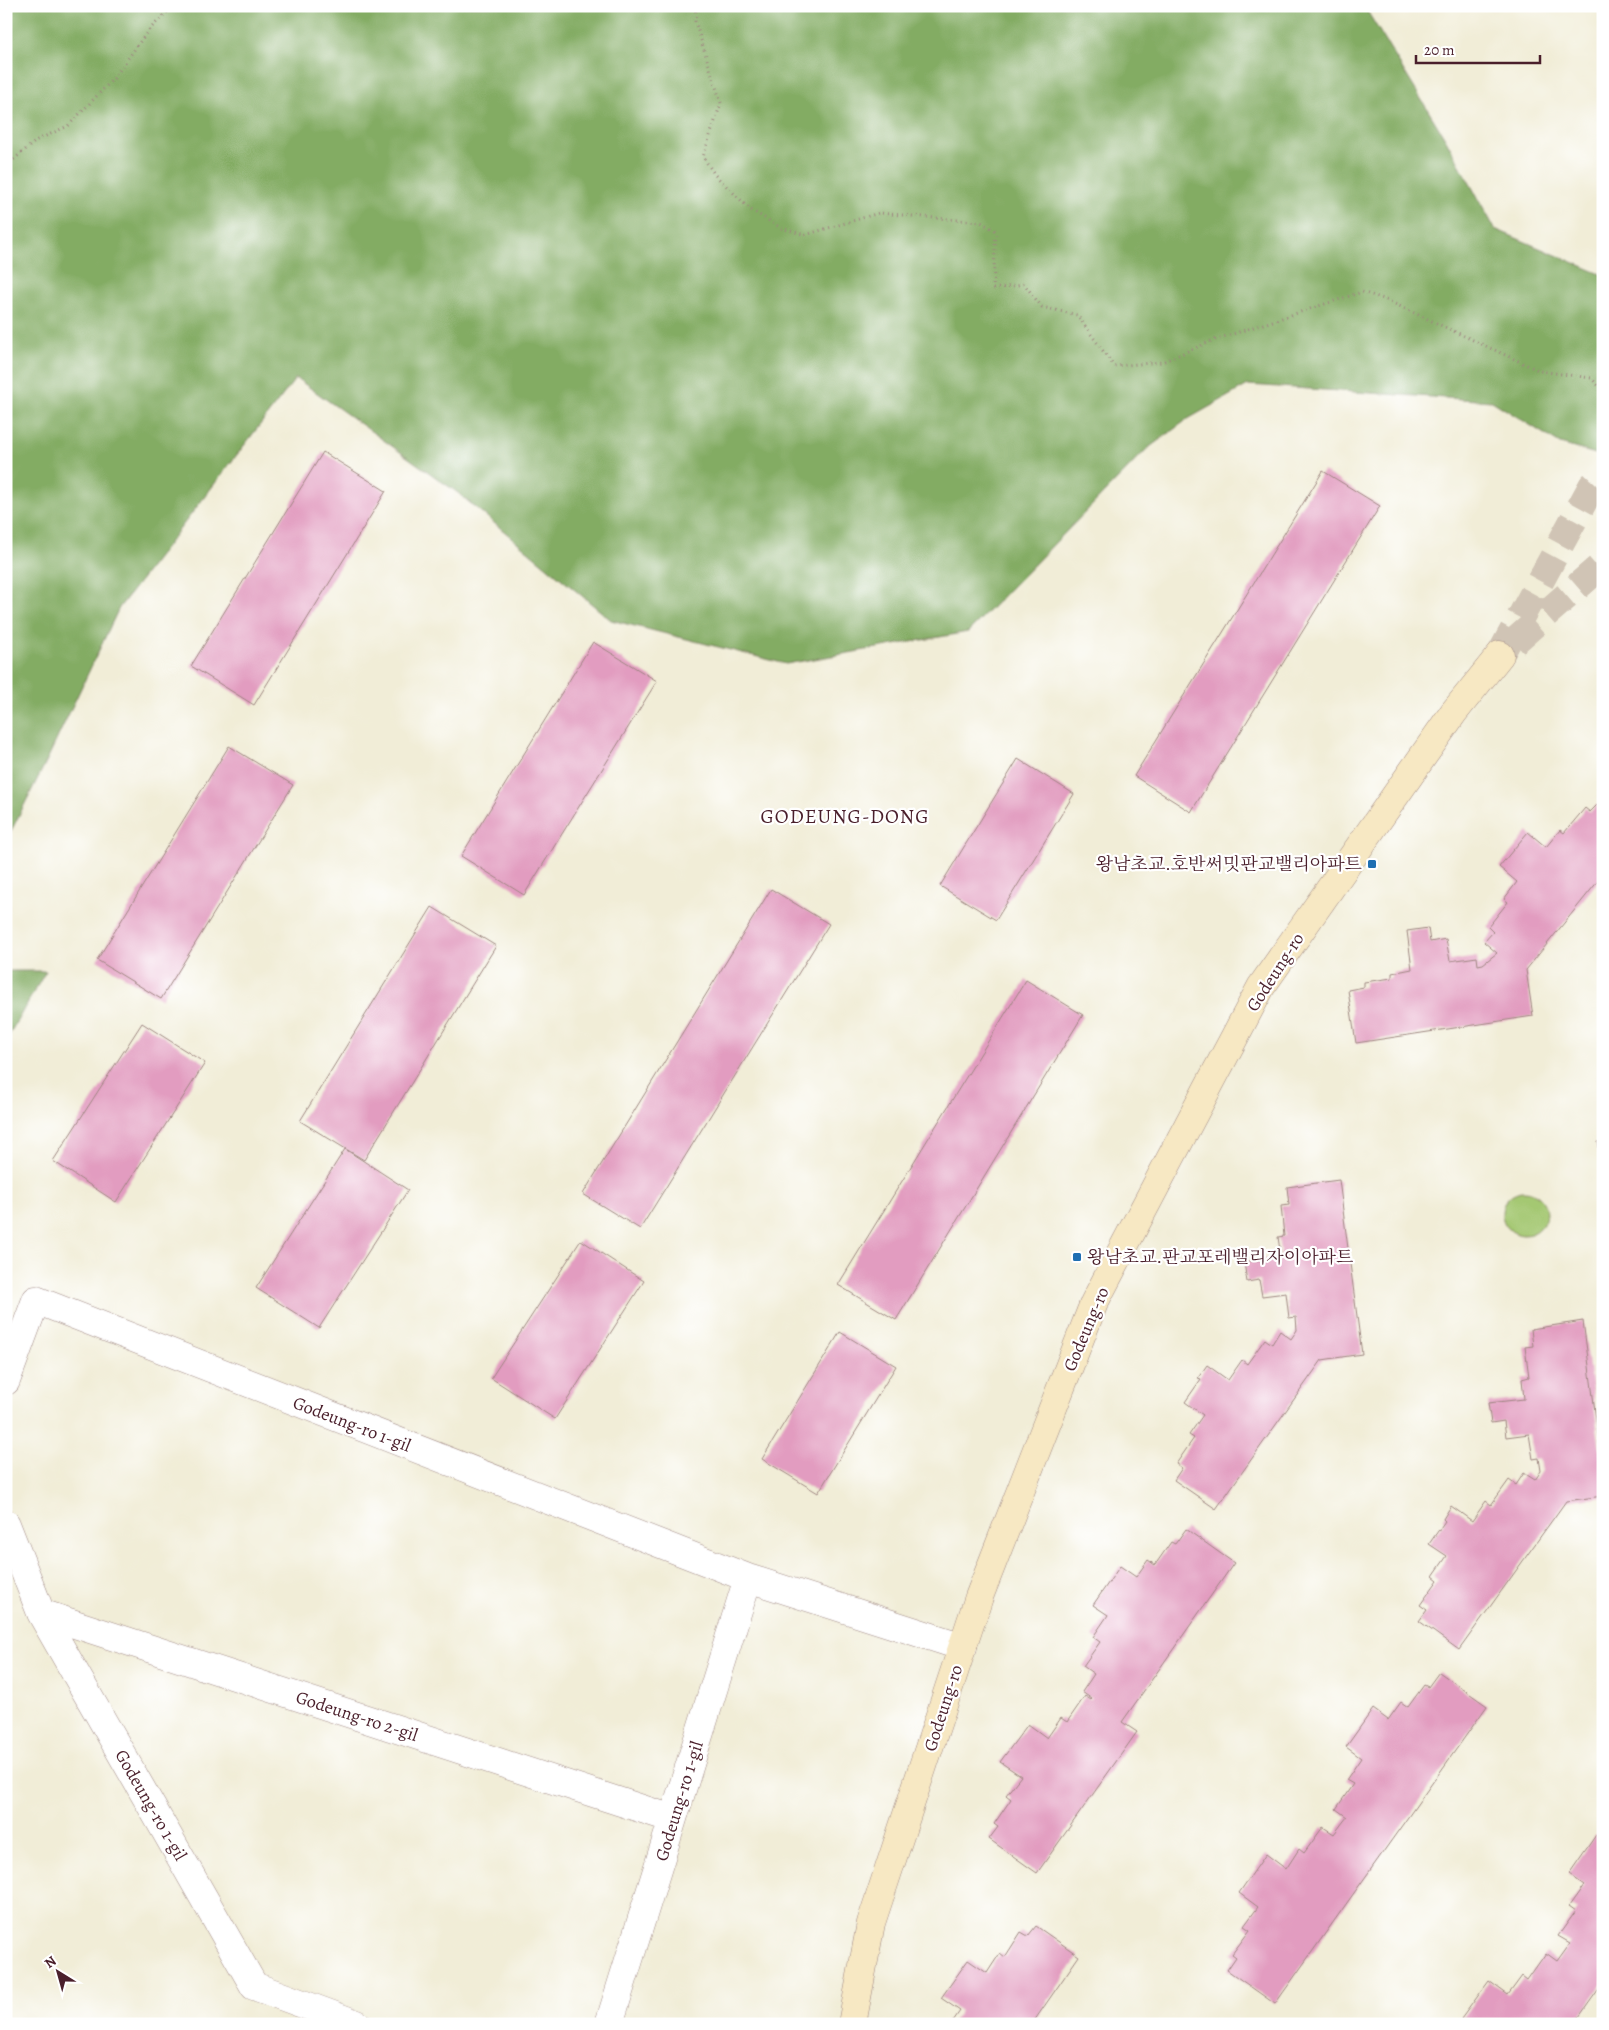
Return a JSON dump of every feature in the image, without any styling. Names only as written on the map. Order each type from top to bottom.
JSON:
[{"type":"street","name":"Godeung-ro","points":[[852,2024],[871,1923],[979,1597],[1094,1303],[1261,987],[1454,712],[1500,655]]},
{"type":"street","name":"Godeung-ro 1-gil","points":[[6,1381],[36,1300],[748,1578],[963,1647]]},
{"type":"street","name":"Godeung-ro 1-gil","points":[[6,1524],[41,1613],[254,1986],[357,2024]]},
{"type":"street","name":"Godeung-ro 1-gil","points":[[609,2024],[748,1578]]},
{"type":"street","name":"Godeung-ro 2-gil","points":[[41,1613],[673,1819]]},
{"type":"path","points":[[6,166],[37,140],[68,126],[114,78],[147,32],[173,6]]},
{"type":"path","points":[[696,6],[695,21],[721,104],[703,158],[715,175],[751,210],[781,228],[805,236],[879,213],[981,222],[996,231],[994,289],[1024,284],[1042,307],[1077,315],[1114,366],[1162,362],[1214,340],[1362,292],[1384,299],[1540,371],[1591,378],[1603,390]]},
{"type":"green space","points":[[6,6],[1364,6],[1445,138],[1495,229],[1603,275],[1603,456],[1560,444],[1492,401],[1248,385],[1188,419],[1147,449],[968,632],[786,664],[611,620],[458,493],[296,378],[119,608],[46,762],[6,841]]},
{"type":"green space","points":[[6,971],[46,971],[6,1040]]},
{"type":"green space","points":[[1528,1191],[1540,1197],[1545,1204],[1545,1222],[1540,1229],[1533,1234],[1520,1235],[1512,1232],[1505,1225],[1502,1209],[1505,1201],[1512,1194]]},
{"type":"building","points":[[323,452],[386,491],[254,705],[191,666]]},
{"type":"building","points":[[1323,471],[1380,506],[1191,812],[1134,776]]},
{"type":"building","points":[[593,642],[657,681],[524,895],[461,856]]},
{"type":"building","points":[[229,746],[293,785],[161,999],[97,960]]},
{"type":"building","points":[[1018,759],[1074,794],[996,920],[940,886]]},
{"type":"building","points":[[1597,805],[1603,810],[1603,875],[1526,970],[1533,1016],[1356,1043],[1348,990],[1364,987],[1364,982],[1392,978],[1392,973],[1412,969],[1407,931],[1428,928],[1430,942],[1446,939],[1450,961],[1477,957],[1478,965],[1483,964],[1497,953],[1484,942],[1493,932],[1488,927],[1508,902],[1504,899],[1517,882],[1499,867],[1528,832],[1546,847],[1560,830],[1564,833],[1585,808],[1590,812]]},
{"type":"building","points":[[771,889],[829,924],[640,1229],[583,1194]]},
{"type":"building","points":[[432,907],[496,946],[364,1160],[300,1121]]},
{"type":"building","points":[[1026,980],[1083,1015],[896,1320],[838,1285]]},
{"type":"building","points":[[142,1023],[205,1063],[116,1202],[53,1161]]},
{"type":"building","points":[[1603,1141],[1603,1166],[1602,1166],[1598,1142]]},
{"type":"building","points":[[345,1149],[408,1190],[319,1328],[256,1288]]},
{"type":"building","points":[[1339,1180],[1362,1354],[1322,1360],[1216,1509],[1174,1480],[1182,1468],[1176,1464],[1194,1438],[1189,1435],[1203,1415],[1185,1402],[1201,1379],[1198,1378],[1207,1365],[1228,1380],[1242,1360],[1247,1364],[1265,1339],[1272,1344],[1280,1331],[1291,1339],[1297,1330],[1296,1317],[1289,1318],[1286,1293],[1262,1296],[1259,1280],[1247,1282],[1244,1262],[1281,1257],[1278,1237],[1284,1236],[1281,1206],[1289,1205],[1287,1187]]},
{"type":"building","points":[[581,1240],[644,1281],[555,1419],[491,1378]]},
{"type":"building","points":[[1583,1321],[1603,1472],[1603,1496],[1566,1501],[1459,1650],[1419,1621],[1427,1610],[1420,1605],[1438,1580],[1433,1576],[1447,1556],[1429,1544],[1445,1521],[1443,1519],[1451,1506],[1472,1521],[1486,1501],[1491,1505],[1509,1480],[1516,1485],[1524,1473],[1535,1480],[1541,1471],[1539,1458],[1533,1459],[1529,1434],[1506,1437],[1504,1421],[1491,1423],[1488,1403],[1524,1399],[1522,1379],[1529,1377],[1525,1347],[1533,1346],[1531,1329]]},
{"type":"building","points":[[840,1332],[896,1366],[818,1493],[762,1459]]},
{"type":"building","points":[[1186,1529],[1234,1563],[1122,1722],[1137,1732],[1037,1873],[989,1839],[998,1827],[994,1824],[1011,1799],[1006,1795],[1021,1776],[1000,1762],[1028,1724],[1047,1738],[1061,1718],[1067,1722],[1085,1696],[1092,1699],[1082,1692],[1094,1674],[1083,1666],[1100,1642],[1093,1637],[1108,1615],[1093,1605],[1120,1566],[1136,1577],[1148,1560],[1155,1565],[1171,1542],[1175,1544]]},
{"type":"building","points":[[1439,1672],[1487,1706],[1275,2004],[1227,1970],[1236,1957],[1232,1954],[1250,1930],[1244,1926],[1258,1907],[1239,1893],[1266,1854],[1286,1869],[1299,1849],[1304,1853],[1323,1827],[1334,1834],[1347,1817],[1336,1809],[1353,1784],[1346,1780],[1361,1758],[1346,1747],[1373,1709],[1388,1720],[1401,1702],[1408,1707],[1424,1685],[1428,1687]]},
{"type":"building","points":[[1596,1835],[1603,1841],[1603,1983],[1574,2024],[1468,2024],[1461,2019],[1489,1981],[1508,1995],[1522,1976],[1527,1980],[1546,1953],[1557,1961],[1570,1943],[1558,1936],[1576,1911],[1569,1906],[1584,1885],[1569,1874]]},
{"type":"building","points":[[1036,1926],[1079,1956],[1032,2024],[951,2024],[960,2011],[941,1998],[968,1960],[987,1973],[1000,1953],[1005,1957],[1021,1932],[1028,1936]]},
{"type":"tunnel","points":[[1500,655],[1592,486],[1603,474]]},
{"type":"tunnel","points":[[1514,642],[1603,564]]},
{"type":"place","name":"왕남초교.호반써밋판교밸리아파트","points":[[1372,864]]},
{"type":"place","name":"왕남초교.판교포레밸리자이아파트","points":[[1077,1257]]},
{"type":"district","name":"GODEUNG-DONG","points":[[845,816]]}]
